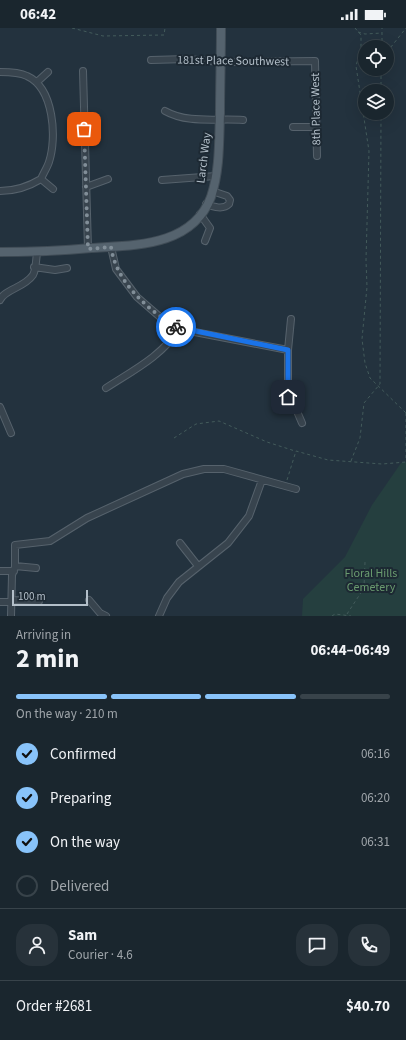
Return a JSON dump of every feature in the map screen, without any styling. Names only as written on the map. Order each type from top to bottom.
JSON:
[{"type":"main road","name":"Larch Way","points":[[0,252],[37,253],[142,245],[160,241],[185,229],[200,214],[212,191],[219,159],[221,28]]},
{"type":"street","name":"181st Place Southwest","points":[[151,60],[187,59],[221,62],[315,61]]},
{"type":"street","name":"8th Place West","points":[[315,61],[317,156]]},
{"type":"street","points":[[83,71],[88,249]]},
{"type":"street","points":[[0,72],[27,75],[37,82],[44,91],[50,106],[52,122],[52,144],[49,162],[41,179],[27,187],[9,191],[0,191]]},
{"type":"street","points":[[37,82],[48,72]]},
{"type":"street","points":[[165,111],[175,117],[188,120],[243,120]]},
{"type":"street","points":[[293,126],[316,127]]},
{"type":"street","points":[[162,180],[216,176]]},
{"type":"street","points":[[41,179],[53,189]]},
{"type":"street","points":[[86,187],[108,180]]},
{"type":"street","points":[[206,204],[218,207],[227,206],[229,204],[229,199],[227,196],[212,191]]},
{"type":"street","points":[[200,214],[210,228],[205,241]]},
{"type":"street","points":[[111,247],[116,269],[137,296],[160,317],[179,329],[288,350]]},
{"type":"street","points":[[0,300],[3,295],[21,286],[34,274],[37,253]]},
{"type":"street","points":[[34,268],[55,270],[67,268]]},
{"type":"street","points":[[291,319],[288,350],[288,397],[293,402],[302,423]]},
{"type":"street","points":[[106,388],[158,352],[170,342],[179,329]]},
{"type":"street","points":[[0,407],[11,433]]},
{"type":"street","points":[[11,616],[14,547],[18,544],[50,542],[87,518],[183,474],[204,469],[224,469],[296,489]]},
{"type":"street","points":[[159,616],[166,598],[179,582],[228,543],[249,516],[262,480]]},
{"type":"street","points":[[180,543],[198,566]]},
{"type":"street","points":[[0,571],[14,568],[36,568]]},
{"type":"street","points":[[89,600],[100,613],[106,616]]},
{"type":"street","points":[[0,602],[39,601]]},
{"type":"path","points":[[72,28],[103,36],[164,35],[166,28]]},
{"type":"path","points":[[355,28],[361,35],[361,40]]},
{"type":"path","points":[[382,28],[382,40]]},
{"type":"path","points":[[394,43],[406,28]]},
{"type":"path","points":[[358,31],[365,34],[382,33]]},
{"type":"path","points":[[174,438],[196,424],[219,421],[267,442],[328,460],[382,464],[406,462],[406,413],[370,378],[365,363],[362,339],[367,287],[366,260],[369,151],[356,66],[358,59]]},
{"type":"path","points":[[351,461],[360,438],[364,403],[378,386],[380,376],[381,120]]},
{"type":"path","points":[[285,486],[296,451]]},
{"type":"path","points":[[347,614],[364,588],[365,562]]},
{"type":"path","points":[[332,616],[335,614],[347,614],[351,616]]},
{"type":"green space","name":"Floral Hills Cemetery","points":[[406,462],[406,616],[302,616],[303,599],[345,557],[372,505],[401,463]]},
{"type":"way so far","points":[[84,129],[88,249],[111,247],[112,258],[116,269],[137,296],[160,317],[176,327]]},
{"type":"route","points":[[176,327],[179,329],[288,350],[288,397]]}]
